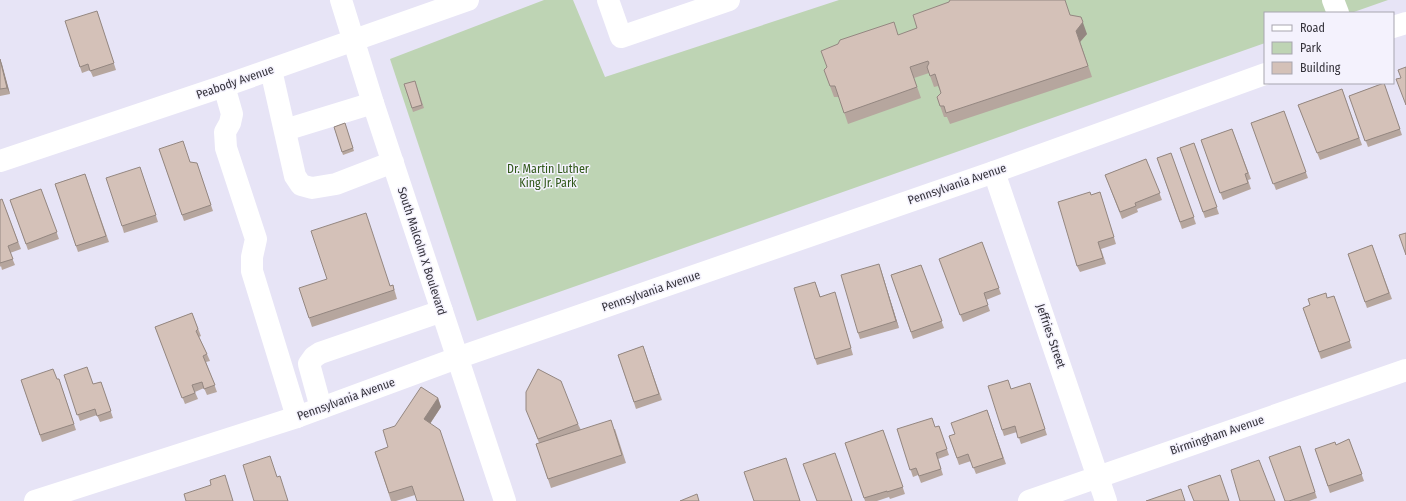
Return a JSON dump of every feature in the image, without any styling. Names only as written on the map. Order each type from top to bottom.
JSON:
[{"type":"street","name":"South Malcolm X Boulevard","points":[[341,0],[373,103],[505,501]]},
{"type":"street","name":"Peabody Avenue","points":[[0,161],[271,70],[468,0]]},
{"type":"street","points":[[608,0],[621,37],[729,0]]},
{"type":"street","points":[[1333,0],[1338,12]]},
{"type":"street","points":[[1394,27],[1406,23]]},
{"type":"street","points":[[271,70],[295,176],[301,185],[312,188],[336,184],[393,162]]},
{"type":"street","name":"Pennsylvania Avenue","points":[[35,501],[297,417],[458,358],[994,172],[1264,74]]},
{"type":"street","points":[[224,86],[232,114],[230,123],[225,132],[226,148],[256,239],[252,257],[252,271],[297,417]]},
{"type":"street","points":[[285,130],[373,103]]},
{"type":"street","name":"Jeffries Street","points":[[994,172],[1106,501]]},
{"type":"street","points":[[321,408],[309,364],[314,356],[442,311]]},
{"type":"street","name":"Birmingham Avenue","points":[[1029,501],[1406,370]]},
{"type":"green space","name":"Dr. Martin Luther King Jr. Park","points":[[544,0],[573,0],[605,77],[839,0],[1388,0],[1354,12],[1264,12],[1264,43],[477,321],[390,59]]},
{"type":"building","points":[[950,0],[1065,0],[1070,15],[1081,17],[1083,22],[1076,31],[1088,66],[946,113],[944,106],[940,106],[937,97],[941,93],[935,74],[930,76],[927,67],[929,63],[928,61],[910,67],[917,87],[844,113],[835,86],[830,86],[824,70],[827,67],[821,51],[838,44],[840,40],[894,22],[898,35],[917,28],[913,15],[949,2]]},
{"type":"building","points":[[97,11],[114,63],[90,71],[88,64],[80,67],[65,21]]},
{"type":"building","points":[[0,59],[7,88],[0,89]]},
{"type":"building","points":[[1406,67],[1406,105],[1396,79],[1401,78],[1398,70]]},
{"type":"building","points":[[415,81],[422,105],[412,108],[404,84]]},
{"type":"building","points":[[1384,84],[1400,129],[1365,141],[1349,96]]},
{"type":"building","points":[[1342,89],[1359,138],[1317,153],[1298,105]]},
{"type":"building","points":[[1284,111],[1306,172],[1273,184],[1251,123]]},
{"type":"building","points":[[345,123],[353,148],[342,152],[334,127]]},
{"type":"building","points":[[1232,129],[1248,173],[1245,174],[1248,183],[1220,193],[1201,140]]},
{"type":"building","points":[[183,141],[190,162],[197,163],[211,205],[182,215],[159,149]]},
{"type":"building","points":[[1194,143],[1217,207],[1203,212],[1180,148]]},
{"type":"building","points":[[1171,153],[1194,217],[1180,222],[1157,158]]},
{"type":"building","points":[[1146,159],[1160,193],[1135,203],[1136,206],[1120,212],[1105,175]]},
{"type":"building","points":[[140,167],[156,215],[122,226],[106,178]]},
{"type":"building","points":[[85,174],[106,236],[76,246],[55,184]]},
{"type":"building","points":[[41,189],[57,232],[26,244],[10,200]]},
{"type":"building","points":[[1090,192],[1091,195],[1100,192],[1114,237],[1098,242],[1103,258],[1077,266],[1058,202]]},
{"type":"building","points":[[2,199],[18,242],[8,246],[13,259],[0,263],[0,200]]},
{"type":"building","points":[[366,213],[390,286],[393,285],[394,290],[309,318],[299,288],[327,279],[311,231]]},
{"type":"building","points":[[1406,233],[1406,255],[1399,235]]},
{"type":"building","points":[[982,242],[999,288],[984,293],[988,305],[960,315],[939,259]]},
{"type":"building","points":[[1372,245],[1389,293],[1365,302],[1348,254]]},
{"type":"building","points":[[879,264],[896,321],[858,333],[841,275]]},
{"type":"building","points":[[921,265],[942,321],[911,332],[891,275]]},
{"type":"building","points":[[815,282],[820,297],[835,292],[851,348],[815,359],[794,288]]},
{"type":"building","points":[[1326,293],[1327,298],[1334,296],[1350,341],[1319,352],[1303,308],[1310,305],[1308,299]]},
{"type":"building","points":[[192,313],[198,329],[196,331],[207,354],[203,356],[215,385],[204,389],[202,382],[192,385],[195,393],[182,398],[155,327]]},
{"type":"building","points":[[643,346],[659,394],[634,402],[618,355]]},
{"type":"building","points":[[87,367],[93,384],[101,382],[111,411],[97,416],[95,409],[77,415],[64,375]]},
{"type":"building","points":[[53,369],[57,379],[59,379],[74,424],[40,435],[21,380]]},
{"type":"building","points":[[538,369],[561,381],[578,424],[538,439],[526,410],[526,392]]},
{"type":"building","points":[[1008,380],[1011,389],[1030,383],[1045,429],[1018,438],[1015,426],[1002,430],[988,386]]},
{"type":"building","points":[[421,387],[438,398],[424,419],[440,430],[464,501],[417,501],[412,486],[389,493],[375,452],[388,447],[383,430],[395,426]]},
{"type":"building","points":[[987,410],[1003,458],[973,468],[968,454],[957,458],[949,436],[955,434],[951,423]]},
{"type":"building","points":[[932,418],[935,427],[939,426],[947,449],[936,453],[941,469],[919,476],[916,468],[910,470],[897,429]]},
{"type":"building","points":[[611,420],[622,455],[548,479],[536,444]]},
{"type":"building","points":[[883,430],[903,487],[864,498],[845,443]]},
{"type":"building","points":[[1349,439],[1362,474],[1328,486],[1315,449],[1335,442],[1336,445]]},
{"type":"building","points":[[1300,446],[1315,492],[1285,501],[1269,457]]},
{"type":"building","points":[[835,453],[852,501],[817,501],[803,464]]},
{"type":"building","points":[[270,456],[277,477],[280,476],[288,501],[254,501],[243,465]]},
{"type":"building","points":[[786,458],[800,501],[754,501],[744,472]]},
{"type":"building","points":[[1259,460],[1275,501],[1240,501],[1231,470]]},
{"type":"building","points":[[225,475],[233,501],[186,501],[184,494],[211,485],[210,480]]},
{"type":"building","points":[[1220,475],[1229,501],[1194,501],[1188,486]]},
{"type":"building","points":[[1181,489],[1185,501],[1146,501]]},
{"type":"building","points":[[697,494],[699,501],[680,501]]}]
